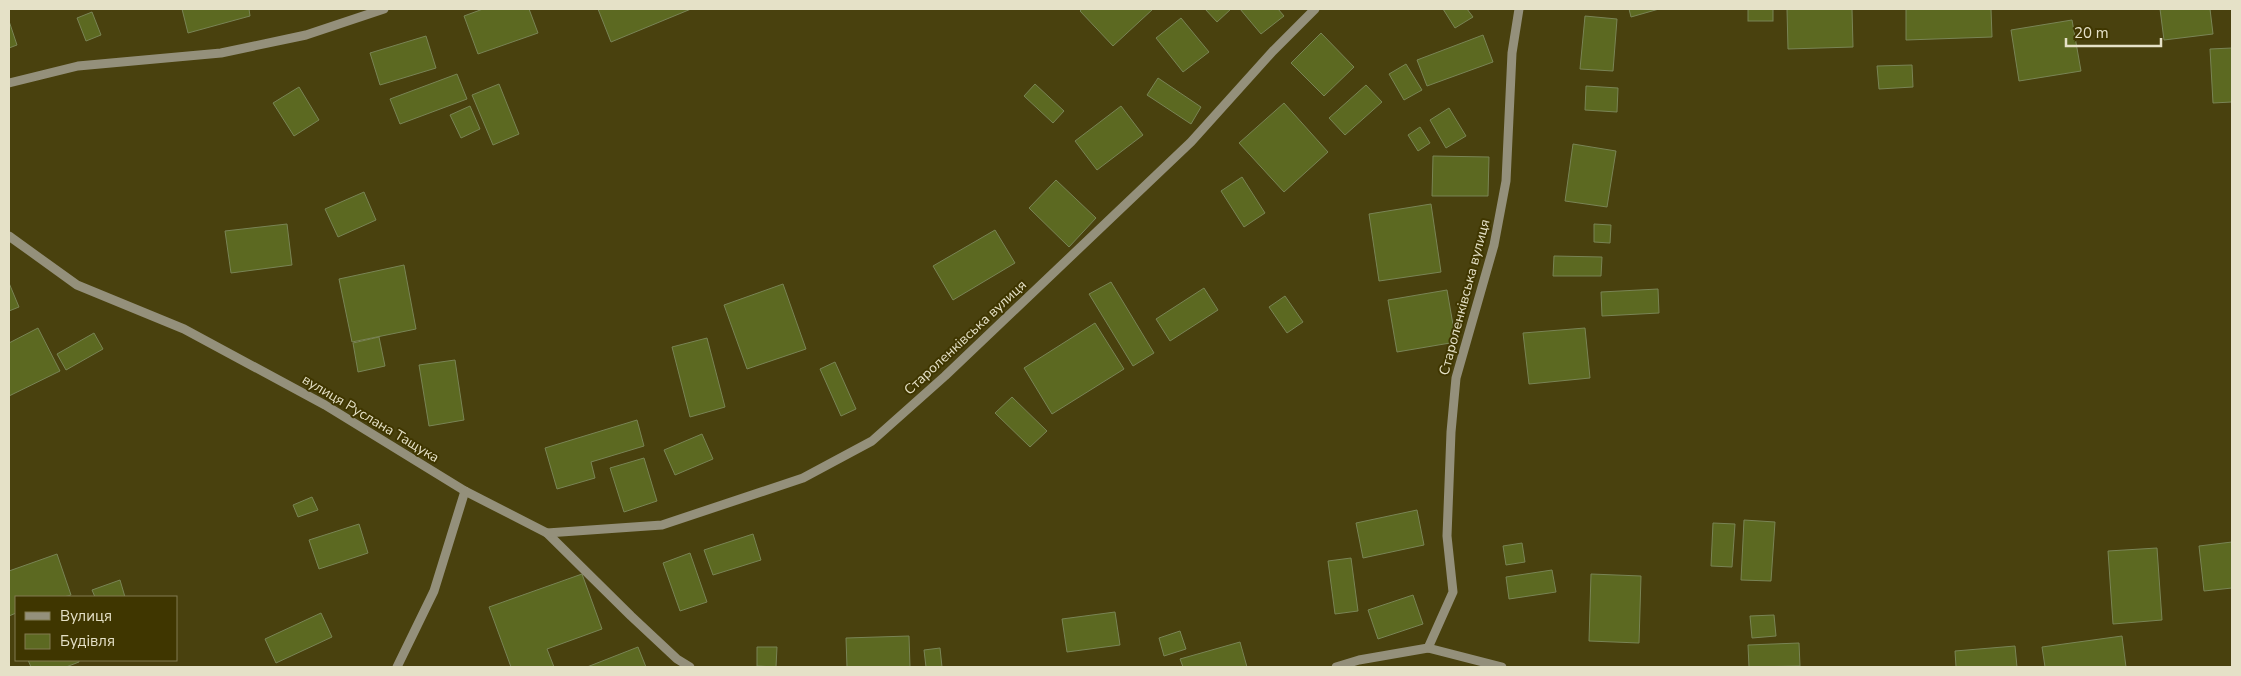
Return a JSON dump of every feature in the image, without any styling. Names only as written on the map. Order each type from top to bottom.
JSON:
[{"type":"street","points":[[9,83],[78,66],[221,53],[306,35],[384,9]]},
{"type":"street","name":"Староленківська вулиця","points":[[547,534],[662,525],[803,478],[872,441],[945,376],[1192,142],[1273,51],[1315,9]]},
{"type":"street","name":"Староленківська вулиця","points":[[1428,648],[1453,592],[1447,536],[1451,432],[1456,378],[1494,245],[1506,181],[1512,53],[1519,9]]},
{"type":"street","name":"вулиця Руслана Тащука","points":[[9,236],[76,285],[184,329],[325,405],[464,491],[547,534],[677,659],[690,667]]},
{"type":"street","points":[[397,667],[434,591],[464,491]]},
{"type":"street","points":[[1336,667],[1359,660],[1428,648],[1502,667]]},
{"type":"building","points":[[182,9],[249,9],[250,16],[188,33]]},
{"type":"building","points":[[483,9],[529,9],[538,33],[478,54],[464,16]]},
{"type":"building","points":[[598,9],[691,9],[611,42]]},
{"type":"building","points":[[1082,9],[1153,9],[1113,46],[1080,11]]},
{"type":"building","points":[[1205,9],[1231,9],[1217,22]]},
{"type":"building","points":[[1240,9],[1278,9],[1284,16],[1261,34]]},
{"type":"building","points":[[1443,9],[1467,9],[1473,17],[1455,28]]},
{"type":"building","points":[[1629,9],[1659,9],[1631,17]]},
{"type":"building","points":[[1748,9],[1773,9],[1773,21],[1748,21]]},
{"type":"building","points":[[1787,9],[1852,9],[1853,47],[1788,49]]},
{"type":"building","points":[[1906,9],[1991,9],[1992,37],[1906,40]]},
{"type":"building","points":[[2160,9],[2210,9],[2213,34],[2164,40]]},
{"type":"building","points":[[92,12],[101,35],[86,41],[77,18]]},
{"type":"building","points":[[1585,16],[1617,19],[1613,71],[1580,69]]},
{"type":"building","points":[[1181,18],[1209,52],[1183,72],[1156,38]]},
{"type":"building","points":[[2072,20],[2081,71],[2019,81],[2011,30]]},
{"type":"building","points":[[9,21],[17,45],[9,48]]},
{"type":"building","points":[[1321,33],[1354,67],[1324,96],[1291,63]]},
{"type":"building","points":[[1483,35],[1493,62],[1427,86],[1417,60]]},
{"type":"building","points":[[426,36],[436,68],[380,85],[370,53]]},
{"type":"building","points":[[2232,48],[2232,102],[2213,103],[2210,49]]},
{"type":"building","points":[[1406,64],[1422,90],[1404,100],[1389,74]]},
{"type":"building","points":[[1912,65],[1913,87],[1879,89],[1877,66]]},
{"type":"building","points":[[457,74],[467,99],[400,124],[390,99]]},
{"type":"building","points":[[1158,78],[1201,107],[1191,124],[1147,95]]},
{"type":"building","points":[[499,84],[519,134],[493,145],[472,95]]},
{"type":"building","points":[[1035,84],[1064,111],[1053,123],[1024,96]]},
{"type":"building","points":[[1366,85],[1382,102],[1345,135],[1329,118]]},
{"type":"building","points":[[1586,86],[1618,88],[1617,112],[1585,110]]},
{"type":"building","points":[[299,87],[319,120],[294,136],[273,103]]},
{"type":"building","points":[[1284,103],[1328,152],[1284,192],[1239,143]]},
{"type":"building","points":[[470,106],[480,129],[461,138],[450,115]]},
{"type":"building","points":[[1121,106],[1143,135],[1097,170],[1075,141]]},
{"type":"building","points":[[1449,108],[1466,136],[1446,148],[1430,120]]},
{"type":"building","points":[[1420,127],[1430,143],[1418,151],[1408,135]]},
{"type":"building","points":[[1573,144],[1616,151],[1607,207],[1565,201]]},
{"type":"building","points":[[1433,156],[1489,157],[1488,196],[1432,196]]},
{"type":"building","points":[[1242,177],[1265,213],[1244,227],[1221,191]]},
{"type":"building","points":[[1056,180],[1096,218],[1069,247],[1029,208]]},
{"type":"building","points":[[364,192],[376,220],[338,237],[325,209]]},
{"type":"building","points":[[1431,204],[1441,272],[1379,281],[1369,214]]},
{"type":"building","points":[[287,224],[292,265],[231,273],[225,231]]},
{"type":"building","points":[[1594,224],[1611,225],[1610,243],[1594,242]]},
{"type":"building","points":[[995,230],[1015,263],[953,300],[933,266]]},
{"type":"building","points":[[1554,256],[1602,257],[1601,276],[1553,276]]},
{"type":"building","points":[[404,265],[416,329],[352,342],[339,279]]},
{"type":"building","points":[[1111,282],[1154,353],[1133,366],[1089,294]]},
{"type":"building","points":[[9,283],[19,307],[9,311]]},
{"type":"building","points":[[783,284],[806,349],[747,369],[724,305]]},
{"type":"building","points":[[1204,288],[1218,310],[1170,341],[1156,319]]},
{"type":"building","points":[[1658,289],[1659,313],[1602,316],[1601,292]]},
{"type":"building","points":[[1447,290],[1456,342],[1397,352],[1388,300]]},
{"type":"building","points":[[1285,296],[1303,322],[1287,333],[1269,307]]},
{"type":"building","points":[[1095,323],[1124,369],[1052,414],[1024,368]]},
{"type":"building","points":[[38,328],[60,371],[9,396],[9,343]]},
{"type":"building","points":[[1585,328],[1590,378],[1529,384],[1523,333]]},
{"type":"building","points":[[94,333],[103,349],[66,370],[57,354]]},
{"type":"building","points":[[379,337],[385,366],[358,372],[353,343]]},
{"type":"building","points":[[707,338],[725,407],[690,417],[672,347]]},
{"type":"building","points":[[455,360],[464,420],[429,426],[419,365]]},
{"type":"building","points":[[835,362],[856,409],[841,416],[820,369]]},
{"type":"building","points":[[1012,397],[1047,431],[1030,447],[995,413]]},
{"type":"building","points":[[637,420],[644,446],[591,462],[595,478],[557,489],[545,448]]},
{"type":"building","points":[[702,434],[713,459],[675,475],[664,450]]},
{"type":"building","points":[[644,458],[657,501],[624,512],[610,468]]},
{"type":"building","points":[[312,497],[318,510],[298,517],[293,505]]},
{"type":"building","points":[[1417,510],[1424,545],[1363,558],[1356,523]]},
{"type":"building","points":[[1744,520],[1775,522],[1771,581],[1741,580]]},
{"type":"building","points":[[1713,523],[1735,524],[1732,567],[1711,566]]},
{"type":"building","points":[[359,524],[368,553],[319,569],[309,540]]},
{"type":"building","points":[[753,534],[761,560],[713,575],[704,550]]},
{"type":"building","points":[[2232,542],[2232,588],[2204,591],[2199,546]]},
{"type":"building","points":[[1522,543],[1525,562],[1506,565],[1503,546]]},
{"type":"building","points":[[2157,548],[2162,620],[2113,624],[2108,551]]},
{"type":"building","points":[[690,553],[707,602],[680,611],[663,563]]},
{"type":"building","points":[[57,554],[71,595],[15,596],[15,613],[9,616],[9,571]]},
{"type":"building","points":[[1351,558],[1358,611],[1335,614],[1328,561]]},
{"type":"building","points":[[1552,570],[1556,592],[1509,599],[1506,577]]},
{"type":"building","points":[[582,574],[602,629],[547,649],[554,667],[511,667],[489,607]]},
{"type":"building","points":[[1591,574],[1641,576],[1639,643],[1589,641]]},
{"type":"building","points":[[120,580],[125,596],[95,596],[92,590]]},
{"type":"building","points":[[1413,595],[1423,624],[1378,639],[1368,610]]},
{"type":"building","points":[[1115,612],[1120,645],[1067,652],[1062,619]]},
{"type":"building","points":[[321,613],[332,637],[276,663],[265,639]]},
{"type":"building","points":[[1774,615],[1776,636],[1752,638],[1750,616]]},
{"type":"building","points":[[1180,631],[1186,649],[1164,656],[1159,638]]},
{"type":"building","points":[[909,636],[910,667],[847,667],[846,638]]},
{"type":"building","points":[[2122,636],[2126,667],[2045,667],[2042,647]]},
{"type":"building","points":[[1240,642],[1247,667],[1183,667],[1180,659]]},
{"type":"building","points":[[1799,643],[1800,666],[1749,667],[1748,645]]},
{"type":"building","points":[[2015,646],[2017,667],[1956,667],[1955,651]]},
{"type":"building","points":[[638,647],[646,667],[587,667]]},
{"type":"building","points":[[757,647],[777,647],[776,667],[757,666]]},
{"type":"building","points":[[940,648],[942,667],[926,667],[924,650]]},
{"type":"building","points":[[28,661],[79,661],[66,667],[31,667]]}]
